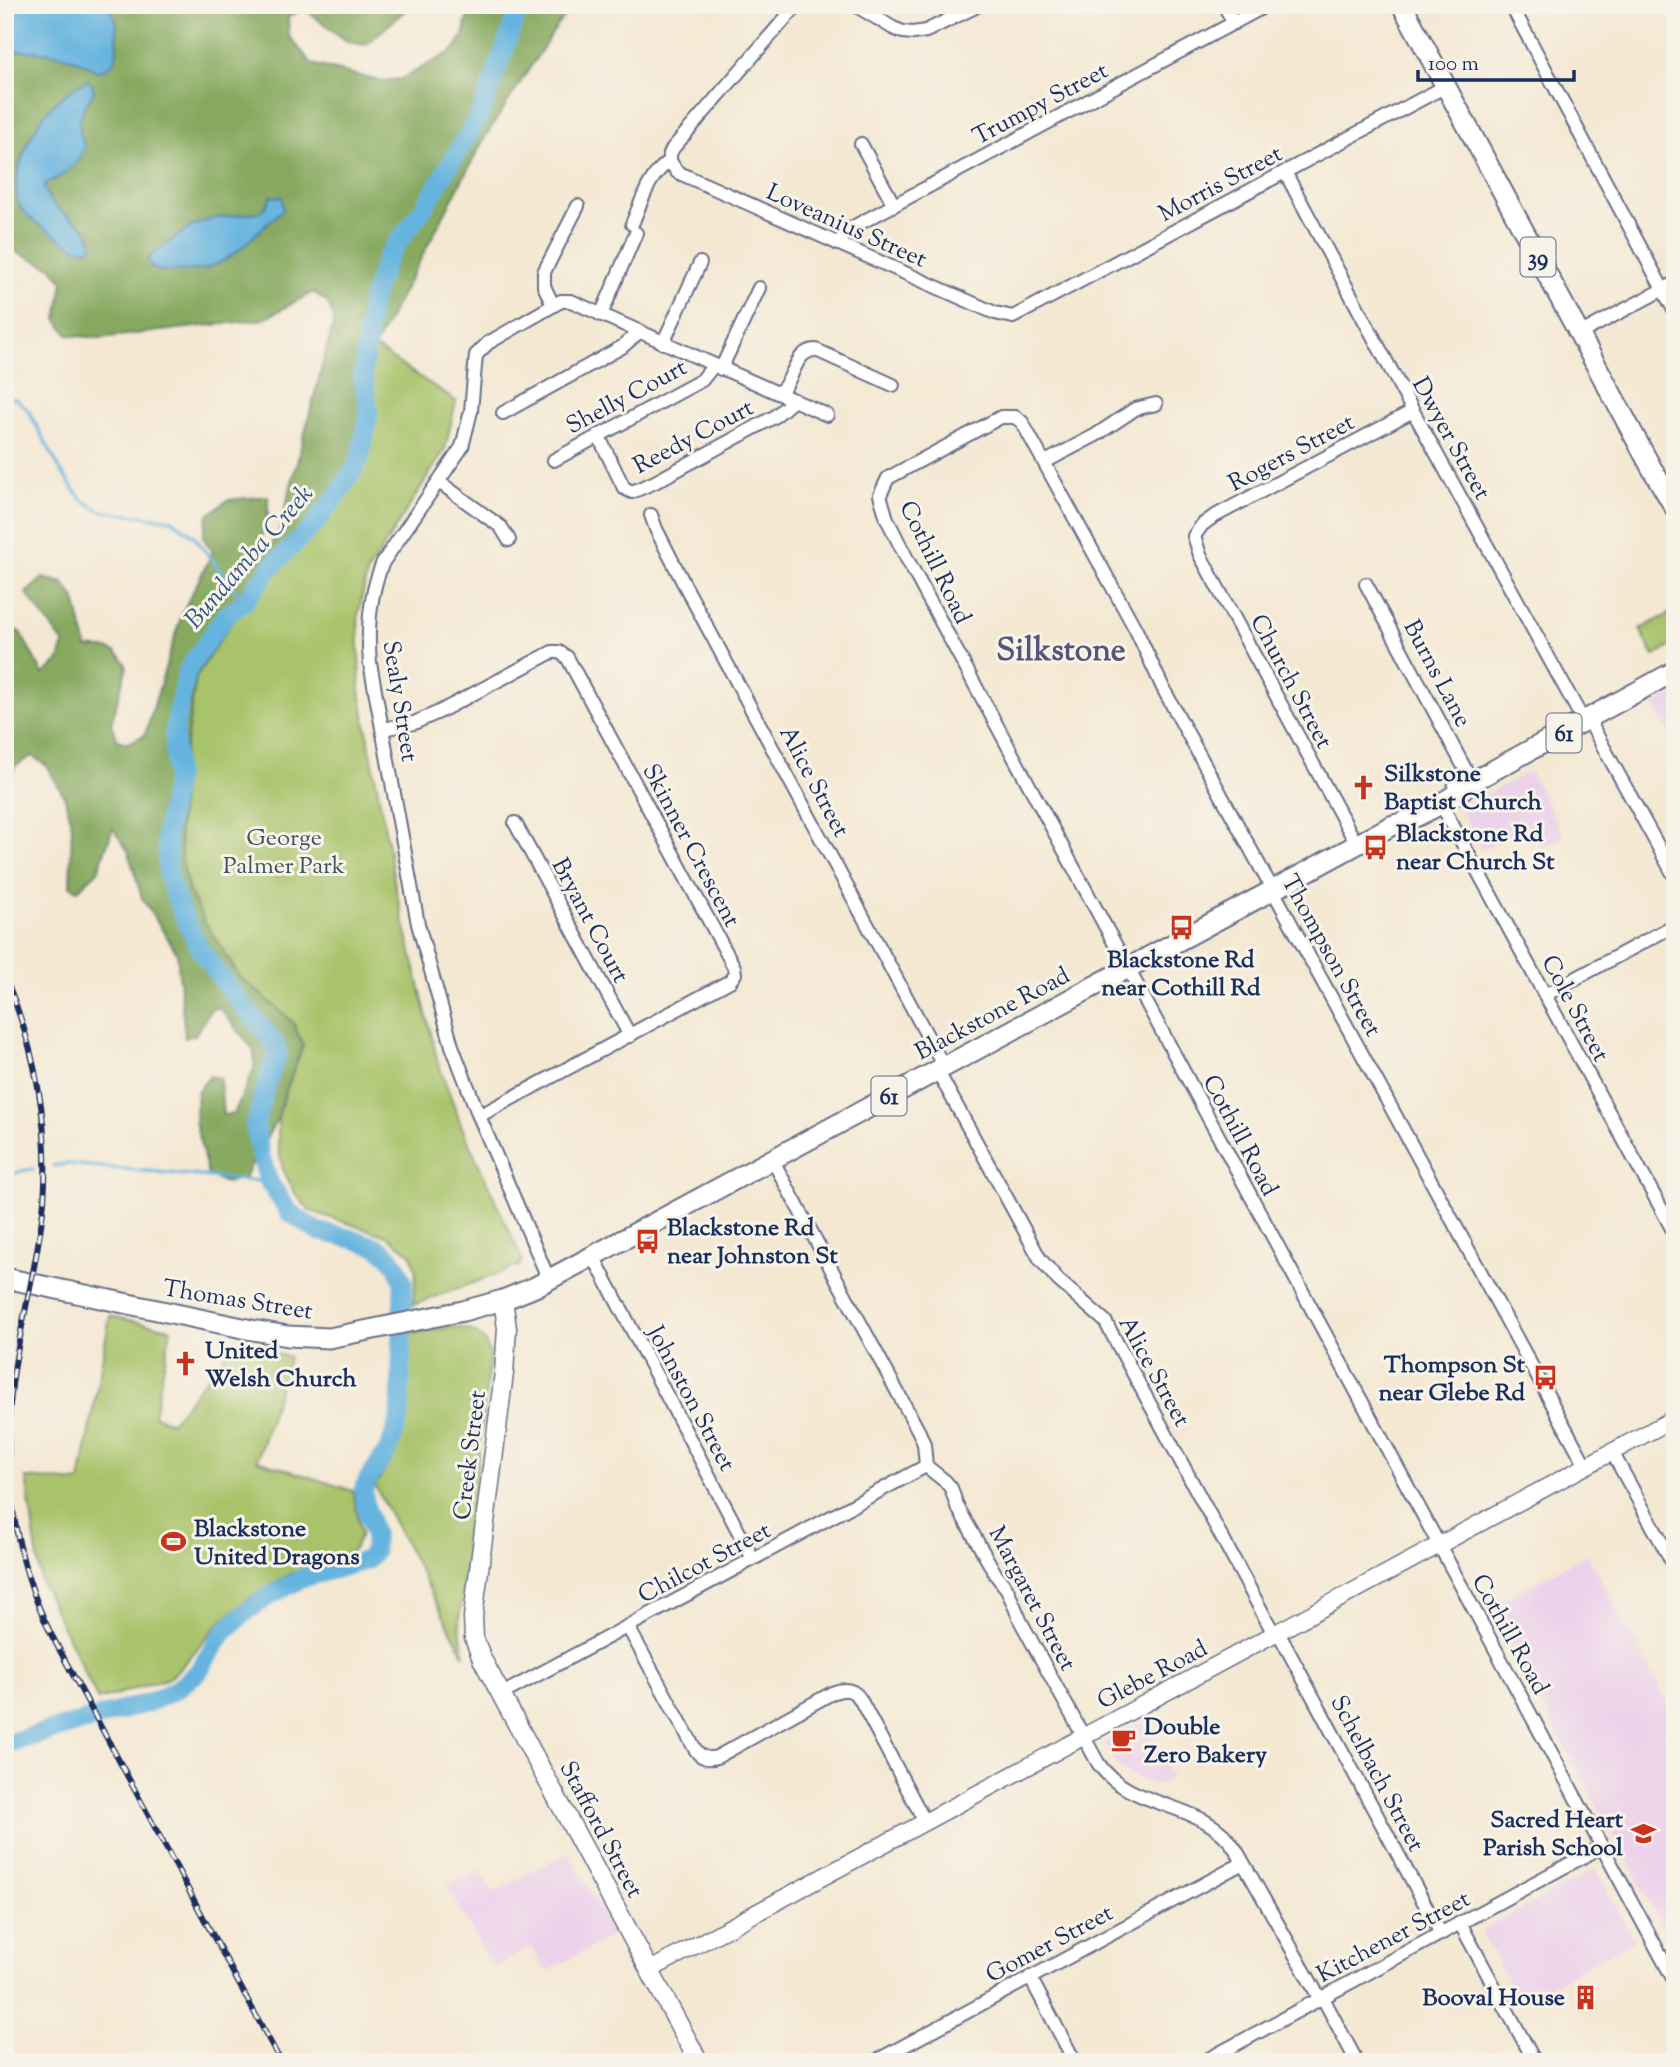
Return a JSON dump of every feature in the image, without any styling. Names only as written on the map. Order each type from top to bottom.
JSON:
[{"type":"main road","name":"39","points":[[1402,5],[1675,508]]},
{"type":"main road","name":"Blackstone Road","points":[[503,1300],[549,1280],[1391,826],[1403,823],[1461,792],[1471,783],[1675,671]]},
{"type":"main road","name":"Blackstone Road","points":[[1391,826],[1400,817],[1457,786],[1471,783]]},
{"type":"main road","name":"Thomas Street","points":[[5,1278],[252,1330],[288,1336],[328,1338],[503,1300]]},
{"type":"main road","name":"Creek Street","points":[[472,1617],[504,1373],[507,1328],[503,1300]]},
{"type":"main road","name":"Stafford Street","points":[[472,1617],[477,1648],[699,2062]]},
{"type":"street","points":[[601,315],[651,180],[670,161],[673,148],[799,5]]},
{"type":"street","points":[[855,5],[892,28],[913,33],[926,31],[979,5]]},
{"type":"street","points":[[1224,5],[1234,23]]},
{"type":"street","name":"Trumpy Street","points":[[838,244],[846,232],[894,205],[1267,5]]},
{"type":"street","points":[[1511,5],[1675,312]]},
{"type":"street","name":"Morris Street","points":[[1013,317],[1446,86]]},
{"type":"street","points":[[861,144],[894,205]]},
{"type":"street","name":"Loveanius Street","points":[[670,161],[677,172],[995,313],[1013,317]]},
{"type":"street","name":"Dwyer Street","points":[[1285,172],[1413,411],[1675,877]]},
{"type":"street","points":[[578,206],[544,272],[544,286],[553,305],[561,301],[571,301],[827,415]]},
{"type":"street","points":[[663,343],[701,263]]},
{"type":"street","points":[[1579,334],[1675,283]]},
{"type":"street","points":[[718,367],[759,288]]},
{"type":"street","name":"Sealy Street","points":[[549,1280],[452,1046],[418,925],[368,644],[376,579],[383,562],[462,447],[471,411],[476,355],[488,343],[553,305]]},
{"type":"street","points":[[503,412],[622,347],[639,332]]},
{"type":"street","points":[[778,393],[788,383],[801,356],[809,350],[816,350],[893,385]]},
{"type":"street","name":"Shelly Court","points":[[554,460],[702,380],[718,367]]},
{"type":"street","name":"Reedy Court","points":[[598,435],[624,488],[632,492],[774,417],[793,400]]},
{"type":"street","points":[[1045,462],[1096,435],[1135,409],[1156,404]]},
{"type":"street","name":"Rogers Street","points":[[1194,536],[1202,525],[1213,517],[1413,411]]},
{"type":"street","name":"Cothill Road","points":[[1045,462],[1022,422],[1009,416],[888,478],[880,495],[887,519],[907,559],[1675,1982]]},
{"type":"street","name":"Thompson Street","points":[[1045,462],[1136,630],[1164,690],[1586,1466]]},
{"type":"street","points":[[439,482],[501,527],[509,540]]},
{"type":"street","name":"Alice Street","points":[[651,515],[683,582],[1040,1259],[1105,1321],[1276,1633]]},
{"type":"street","name":"Church Street","points":[[1194,536],[1200,555],[1357,845]]},
{"type":"street","name":"Burns Lane","points":[[1366,584],[1471,783]]},
{"type":"street","name":"Skinner Crescent","points":[[383,729],[414,723],[439,712],[552,652],[559,652],[567,657],[734,967],[735,974],[730,981],[479,1116]]},
{"type":"street","name":"Cole Street","points":[[1440,802],[1675,1234]]},
{"type":"street","name":"Bryant Court","points":[[515,822],[630,1036]]},
{"type":"street","points":[[1545,995],[1675,925]]},
{"type":"street","points":[[772,1159],[919,1432],[924,1444],[926,1466]]},
{"type":"street","name":"Johnston Street","points":[[593,1256],[753,1559]]},
{"type":"street","name":"Glebe Road","points":[[650,1970],[1675,1418]]},
{"type":"street","points":[[1612,1452],[1675,1567]]},
{"type":"street","name":"Chilcot Street","points":[[502,1695],[926,1466]]},
{"type":"street","name":"Margaret Street","points":[[926,1466],[951,1488],[957,1506],[996,1575],[1007,1589],[1021,1622],[1102,1770],[1130,1791],[1200,1817],[1214,1825],[1230,1840],[1357,2062]]},
{"type":"street","points":[[628,1627],[695,1749],[710,1759],[832,1693],[843,1689],[854,1692],[925,1822]]},
{"type":"street","name":"Schelbach Street","points":[[1276,1633],[1441,1934]]},
{"type":"street","name":"Kitchener Street","points":[[1203,2062],[1601,1847]]},
{"type":"street","name":"Gomer Street","points":[[875,2061],[1243,1863]]},
{"type":"street","points":[[1461,1923],[1535,2062]]},
{"type":"street","points":[[1030,1977],[1075,2062]]},
{"type":"shaded area","points":[[1675,693],[1675,744],[1653,704]]},
{"type":"shaded area","points":[[1530,771],[1564,836],[1541,848],[1529,826],[1482,850],[1460,808]]},
{"type":"shaded area","name":"Sacred Heart Parish School","points":[[1587,1554],[1675,1716],[1675,1949],[1489,1607]]},
{"type":"shaded area","points":[[1142,1722],[1172,1777],[1158,1785],[1119,1769],[1104,1742]]},
{"type":"shaded area","points":[[568,1852],[614,1935],[546,1972],[532,1947],[493,1968],[447,1886],[480,1869],[493,1893]]},
{"type":"shaded area","name":"Sacred Heart Parish School","points":[[1596,1869],[1634,1940],[1520,2002],[1481,1931]]},
{"type":"green space","points":[[107,5],[411,5],[366,45],[348,42],[304,9],[288,17],[289,36],[312,64],[380,81],[401,79],[453,51],[463,36],[470,5],[575,5],[557,26],[485,137],[374,347],[371,375],[376,404],[367,461],[322,528],[244,602],[196,677],[184,754],[179,830],[188,889],[203,919],[239,976],[292,1021],[303,1045],[278,1117],[244,1178],[226,1183],[208,1175],[195,1121],[197,1092],[210,1076],[220,1078],[223,1115],[234,1114],[254,1069],[254,1050],[220,1008],[211,1009],[195,1035],[185,1038],[177,953],[142,898],[128,851],[113,828],[98,871],[78,890],[70,886],[72,827],[65,798],[47,766],[32,756],[15,766],[5,794],[5,631],[11,628],[20,632],[43,674],[58,662],[64,644],[26,593],[43,578],[63,583],[75,599],[87,648],[116,652],[127,667],[111,723],[117,740],[128,743],[145,735],[182,613],[213,552],[203,537],[208,515],[228,500],[268,496],[268,518],[252,562],[261,560],[279,532],[334,320],[328,303],[313,292],[264,319],[100,338],[68,335],[57,320],[63,282],[51,267],[5,249],[5,51],[53,54],[76,60],[96,71],[106,69],[114,61],[117,52],[116,20]]},
{"type":"green space","name":"George Palmer Park","points":[[374,347],[456,401],[445,449],[367,573],[358,615],[360,692],[396,890],[438,1063],[464,1132],[522,1259],[519,1266],[413,1305],[416,1272],[411,1254],[387,1236],[310,1211],[294,1192],[283,1169],[278,1146],[278,1117],[303,1045],[292,1021],[239,976],[203,919],[188,889],[179,830],[184,754],[196,677],[244,602],[322,528],[376,404],[371,375]]},
{"type":"green space","points":[[1675,611],[1675,644],[1654,656],[1640,629]]},
{"type":"green space","points":[[110,1316],[171,1329],[154,1415],[171,1423],[234,1343],[289,1357],[257,1460],[353,1491],[361,1534],[354,1549],[337,1560],[292,1573],[248,1599],[216,1626],[169,1678],[98,1700],[41,1581],[26,1478],[80,1482]]},
{"type":"green space","points":[[455,1327],[478,1334],[490,1354],[459,1622],[464,1655],[375,1486],[396,1453],[408,1413],[409,1333]]},
{"type":"water","points":[[107,5],[116,20],[117,52],[114,61],[106,69],[96,71],[64,56],[5,51],[5,6]]},
{"type":"water","points":[[88,80],[94,92],[85,106],[79,125],[85,147],[72,166],[44,187],[53,204],[87,232],[93,245],[88,250],[68,244],[30,218],[18,203],[16,187],[21,161],[39,123],[57,101]]},
{"type":"water","points":[[271,196],[282,197],[283,210],[234,254],[212,267],[161,271],[148,262],[150,256],[192,226],[216,218],[259,212]]},
{"type":"waterway","name":"Bundamba Creek","points":[[5,1744],[151,1702],[177,1689],[198,1672],[223,1633],[246,1612],[303,1578],[367,1560],[374,1551],[374,1534],[363,1491],[389,1449],[400,1416],[403,1282],[389,1256],[377,1247],[317,1231],[289,1212],[269,1182],[255,1126],[278,1054],[274,1042],[201,951],[168,876],[166,832],[176,776],[174,730],[187,671],[224,617],[244,602],[273,565],[315,524],[360,459],[369,413],[363,374],[371,302],[387,257],[423,209],[482,111],[520,5]]},
{"type":"waterway","points":[[5,397],[16,399],[28,410],[61,471],[81,499],[101,511],[172,520],[194,536],[244,602]]},
{"type":"waterway","points":[[53,1166],[67,1164],[269,1182]]},
{"type":"waterway","points":[[5,1178],[33,1169]]},
{"type":"railway","points":[[5,977],[25,1031],[32,1059],[45,1144],[42,1222],[15,1364],[9,1433],[12,1502],[26,1570],[51,1634],[281,2062]]},
{"type":"place","name":"Silkstone Baptist Church","points":[[1364,787]]},
{"type":"place","name":"Blackstone Rd near Church St","points":[[1376,847]]},
{"type":"place","name":"Blackstone Rd near Cothill Rd","points":[[1181,928]]},
{"type":"place","name":"Blackstone Rd near Johnston St","points":[[647,1241]]},
{"type":"place","name":"United Welsh Church","points":[[185,1364]]},
{"type":"place","name":"Thompson St near Glebe Rd","points":[[1545,1378]]},
{"type":"place","name":"Blackstone United Dragons","points":[[174,1542]]},
{"type":"place","name":"Double Zero Bakery","points":[[1124,1740]]},
{"type":"place","name":"Sacred Heart Parish School","points":[[1643,1833]]},
{"type":"place","name":"Booval House","points":[[1585,1997]]},
{"type":"district","name":"Silkstone","points":[[1061,649]]}]
